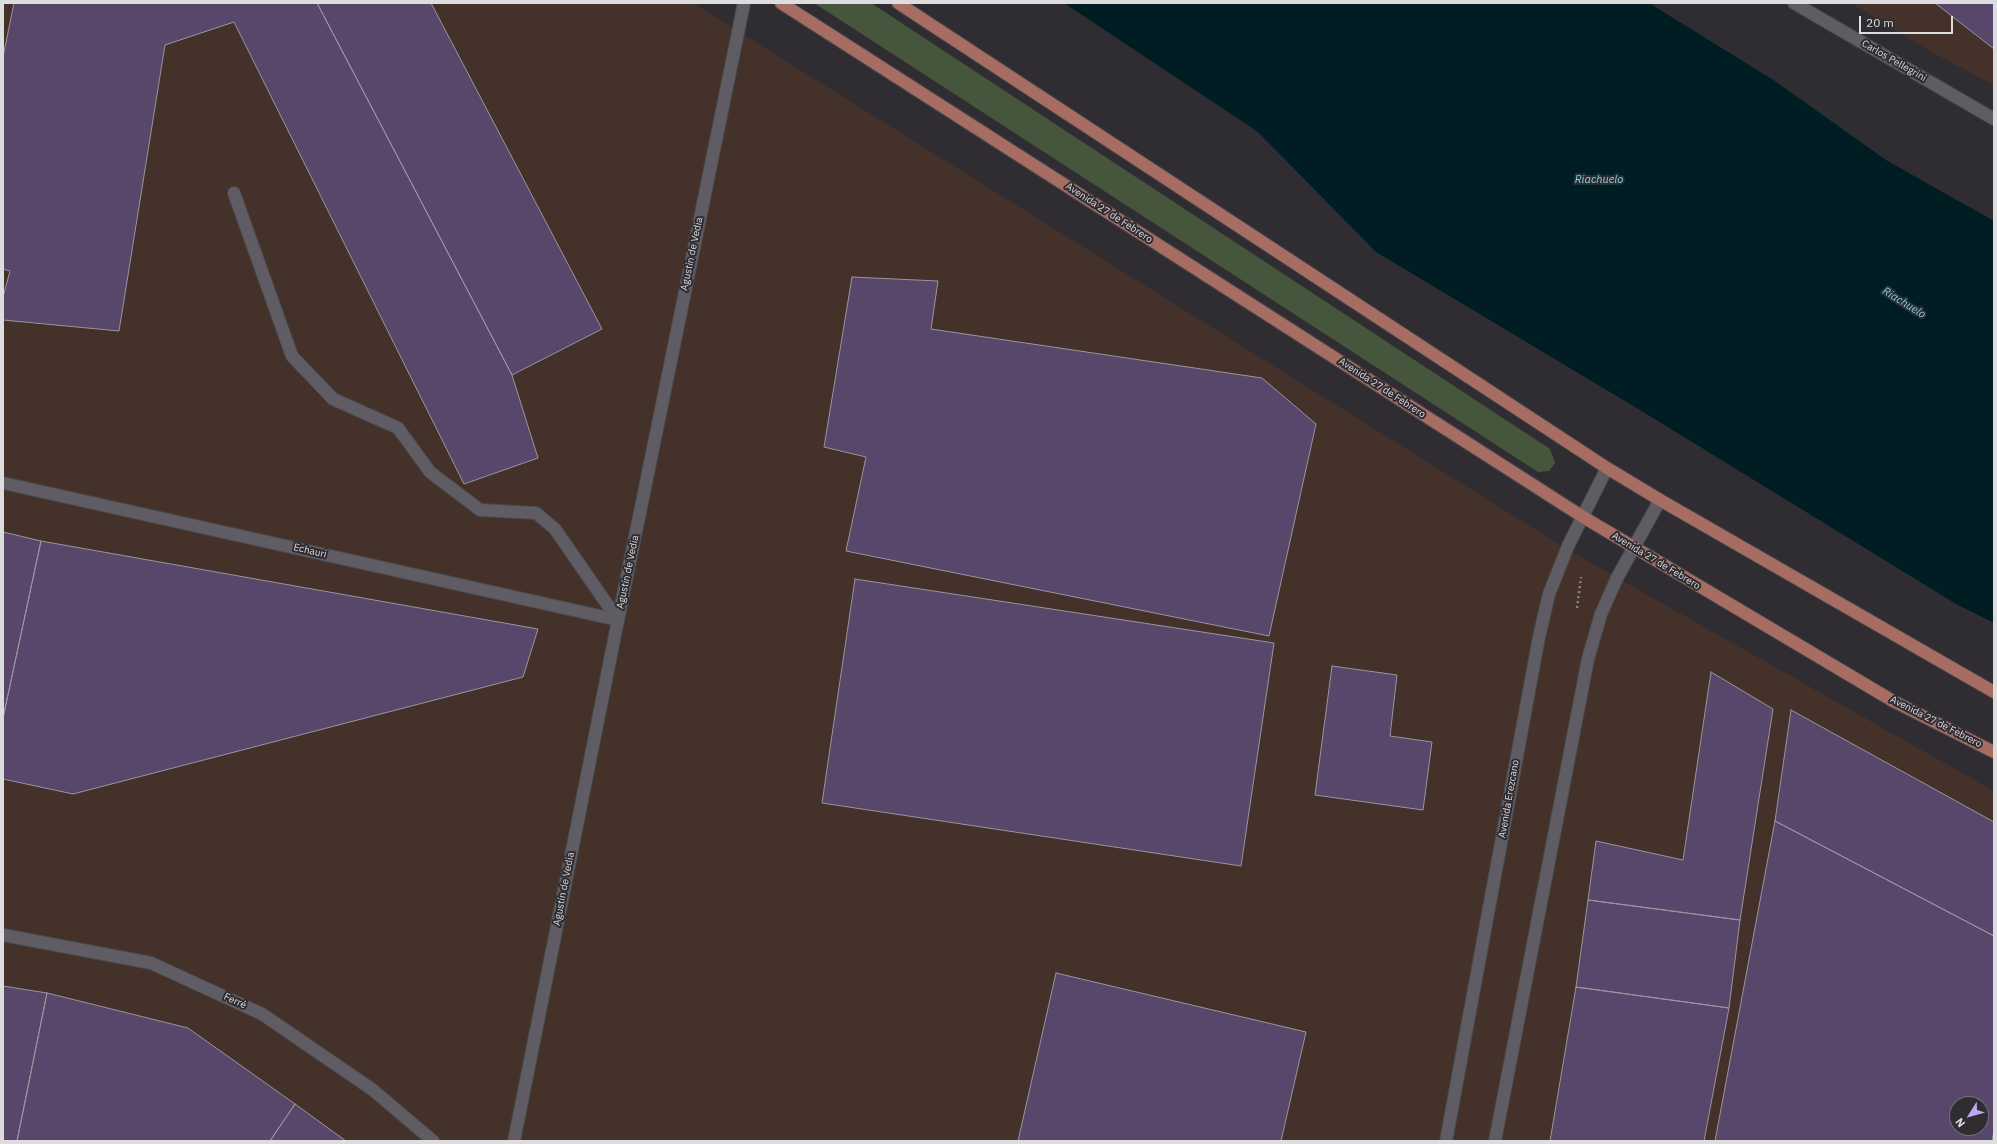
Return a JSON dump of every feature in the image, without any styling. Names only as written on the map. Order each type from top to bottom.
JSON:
[{"type":"main road","name":"Avenida 27 de Febrero","points":[[782,3],[1582,517],[1893,701],[1994,752]]},
{"type":"main road","points":[[898,3],[1607,468],[1994,692]]},
{"type":"street","name":"Agustín de Vedia","points":[[514,1141],[618,620],[744,3]]},
{"type":"street","name":"Carlos Pellegrini","points":[[1794,3],[1994,119]]},
{"type":"street","points":[[234,193],[292,356],[333,398],[398,428],[430,472],[480,510],[536,513],[555,529],[618,620]]},
{"type":"street","name":"Avenida Erezcano","points":[[1446,1141],[1539,637],[1549,594],[1568,546],[1607,468]]},
{"type":"street","name":"Echauri","points":[[3,483],[618,620]]},
{"type":"street","points":[[1495,1141],[1588,659],[1601,614],[1617,578],[1660,500]]},
{"type":"street","name":"Ferré","points":[[3,935],[151,963],[262,1014],[373,1090],[433,1141]]},
{"type":"shaded area","points":[[3,3],[693,3],[1570,551],[1994,791],[1994,1141],[3,1141]]},
{"type":"shaded area","points":[[1851,3],[1994,3],[1994,85],[1935,54]]},
{"type":"green space","points":[[814,3],[871,3],[1550,449],[1555,463],[1549,471],[1538,472]]},
{"type":"water","name":"Riachuelo","points":[[1064,3],[1649,3],[1775,81],[1886,160],[1994,221],[1994,623],[1956,604],[1640,410],[1376,252],[1258,132]]},
{"type":"building","points":[[14,3],[317,3],[512,375],[538,458],[464,484],[234,22],[165,45],[119,331],[3,320],[3,297],[10,271],[3,269],[3,57]]},
{"type":"building","points":[[317,3],[431,3],[602,329],[512,375]]},
{"type":"building","points":[[1935,3],[1994,3],[1994,49]]},
{"type":"building","points":[[852,277],[938,281],[931,329],[1262,378],[1316,424],[1269,636],[846,551],[866,457],[824,447]]},
{"type":"building","points":[[3,532],[41,541],[3,718]]},
{"type":"building","points":[[41,541],[538,629],[523,677],[73,794],[3,779],[3,718]]},
{"type":"building","points":[[855,579],[1274,643],[1241,866],[822,803]]},
{"type":"building","points":[[1332,666],[1397,675],[1390,736],[1432,742],[1423,810],[1315,795]]},
{"type":"building","points":[[1711,672],[1773,709],[1740,920],[1588,900],[1596,841],[1683,860]]},
{"type":"building","points":[[1791,710],[1994,822],[1994,936],[1775,821]]},
{"type":"building","points":[[1775,821],[1994,936],[1994,1131],[1992,1141],[1715,1141]]},
{"type":"building","points":[[1588,900],[1740,920],[1729,1008],[1576,987]]},
{"type":"building","points":[[1056,973],[1306,1032],[1281,1141],[1018,1141]]},
{"type":"building","points":[[3,986],[47,993],[17,1141],[3,1141]]},
{"type":"building","points":[[1576,987],[1729,1008],[1704,1141],[1550,1141]]},
{"type":"building","points":[[47,993],[188,1028],[295,1104],[270,1141],[17,1141]]},
{"type":"building","points":[[295,1104],[346,1141],[270,1141]]}]
